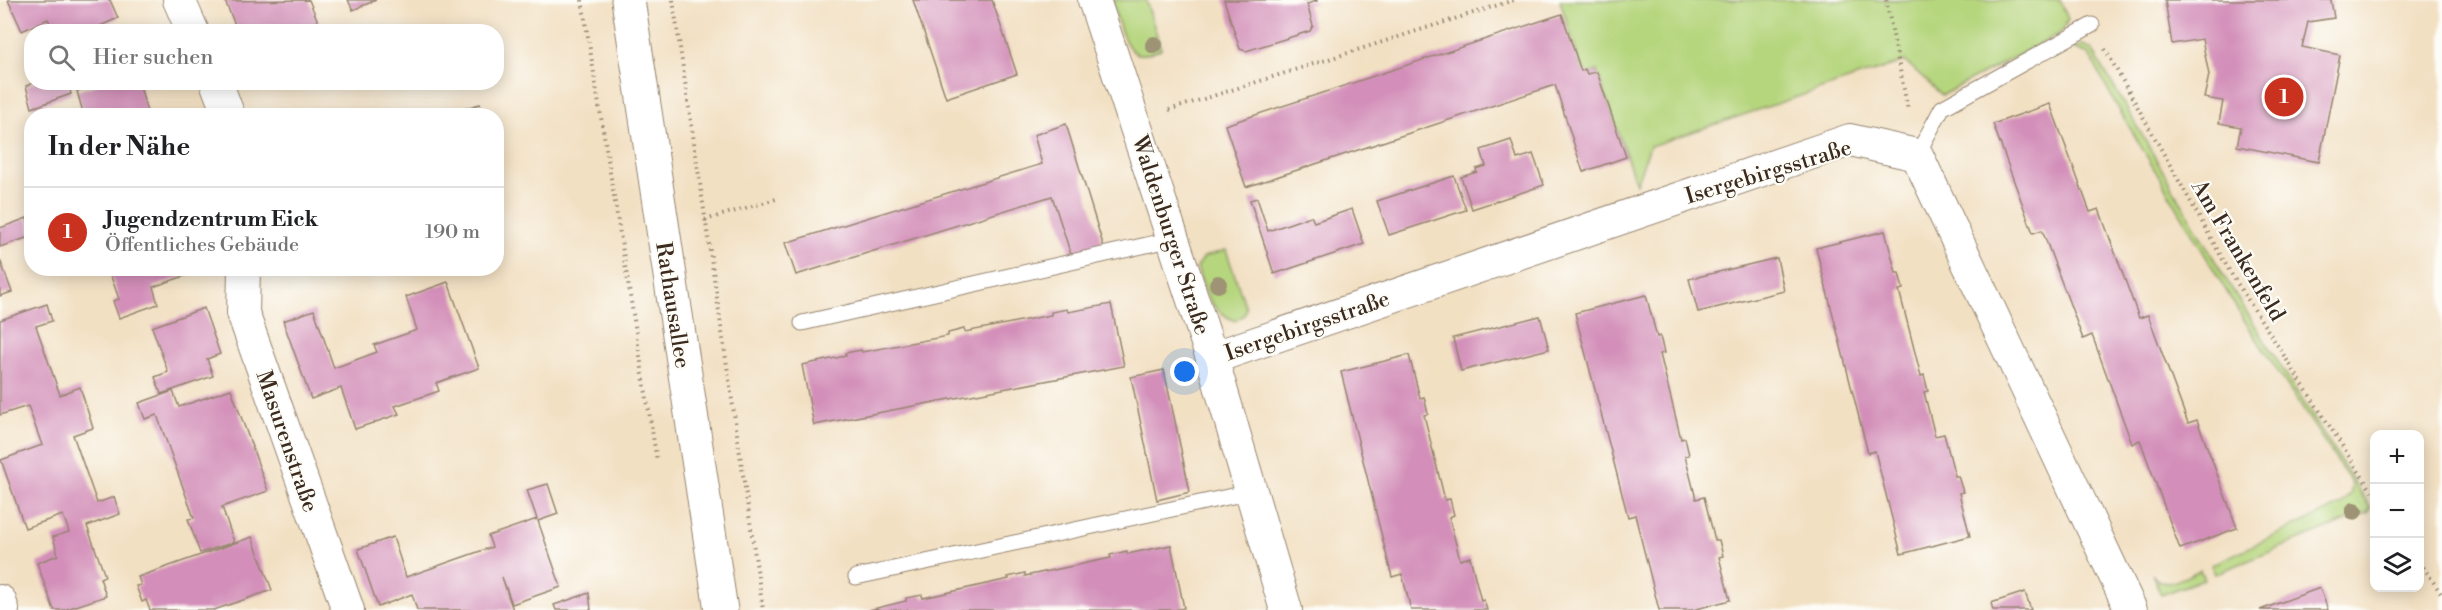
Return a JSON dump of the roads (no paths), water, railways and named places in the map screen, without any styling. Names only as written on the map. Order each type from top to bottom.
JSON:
[{"type":"street","points":[[179,0],[190,24]]},
{"type":"street","name":"Rathausallee","points":[[628,0],[721,610]]},
{"type":"street","name":"Waldenburger Straße","points":[[1094,0],[1212,358],[1286,610]]},
{"type":"street","points":[[219,90],[226,108]]},
{"type":"street","name":"Isergebirgsstraße","points":[[1212,358],[1850,140],[1917,155]]},
{"type":"street","points":[[1917,155],[2131,610]]},
{"type":"street","name":"Masurenstraße","points":[[244,276],[243,313],[348,610]]},
{"type":"street","points":[[0,601],[3,610]]},
{"type":"lane","points":[[1917,155],[1942,108],[2092,25]]},
{"type":"lane","points":[[802,323],[1173,240]]},
{"type":"lane","points":[[856,577],[1251,492]]},
{"type":"place","name":"Jugendzentrum Eick","points":[[2284,97]]}]
